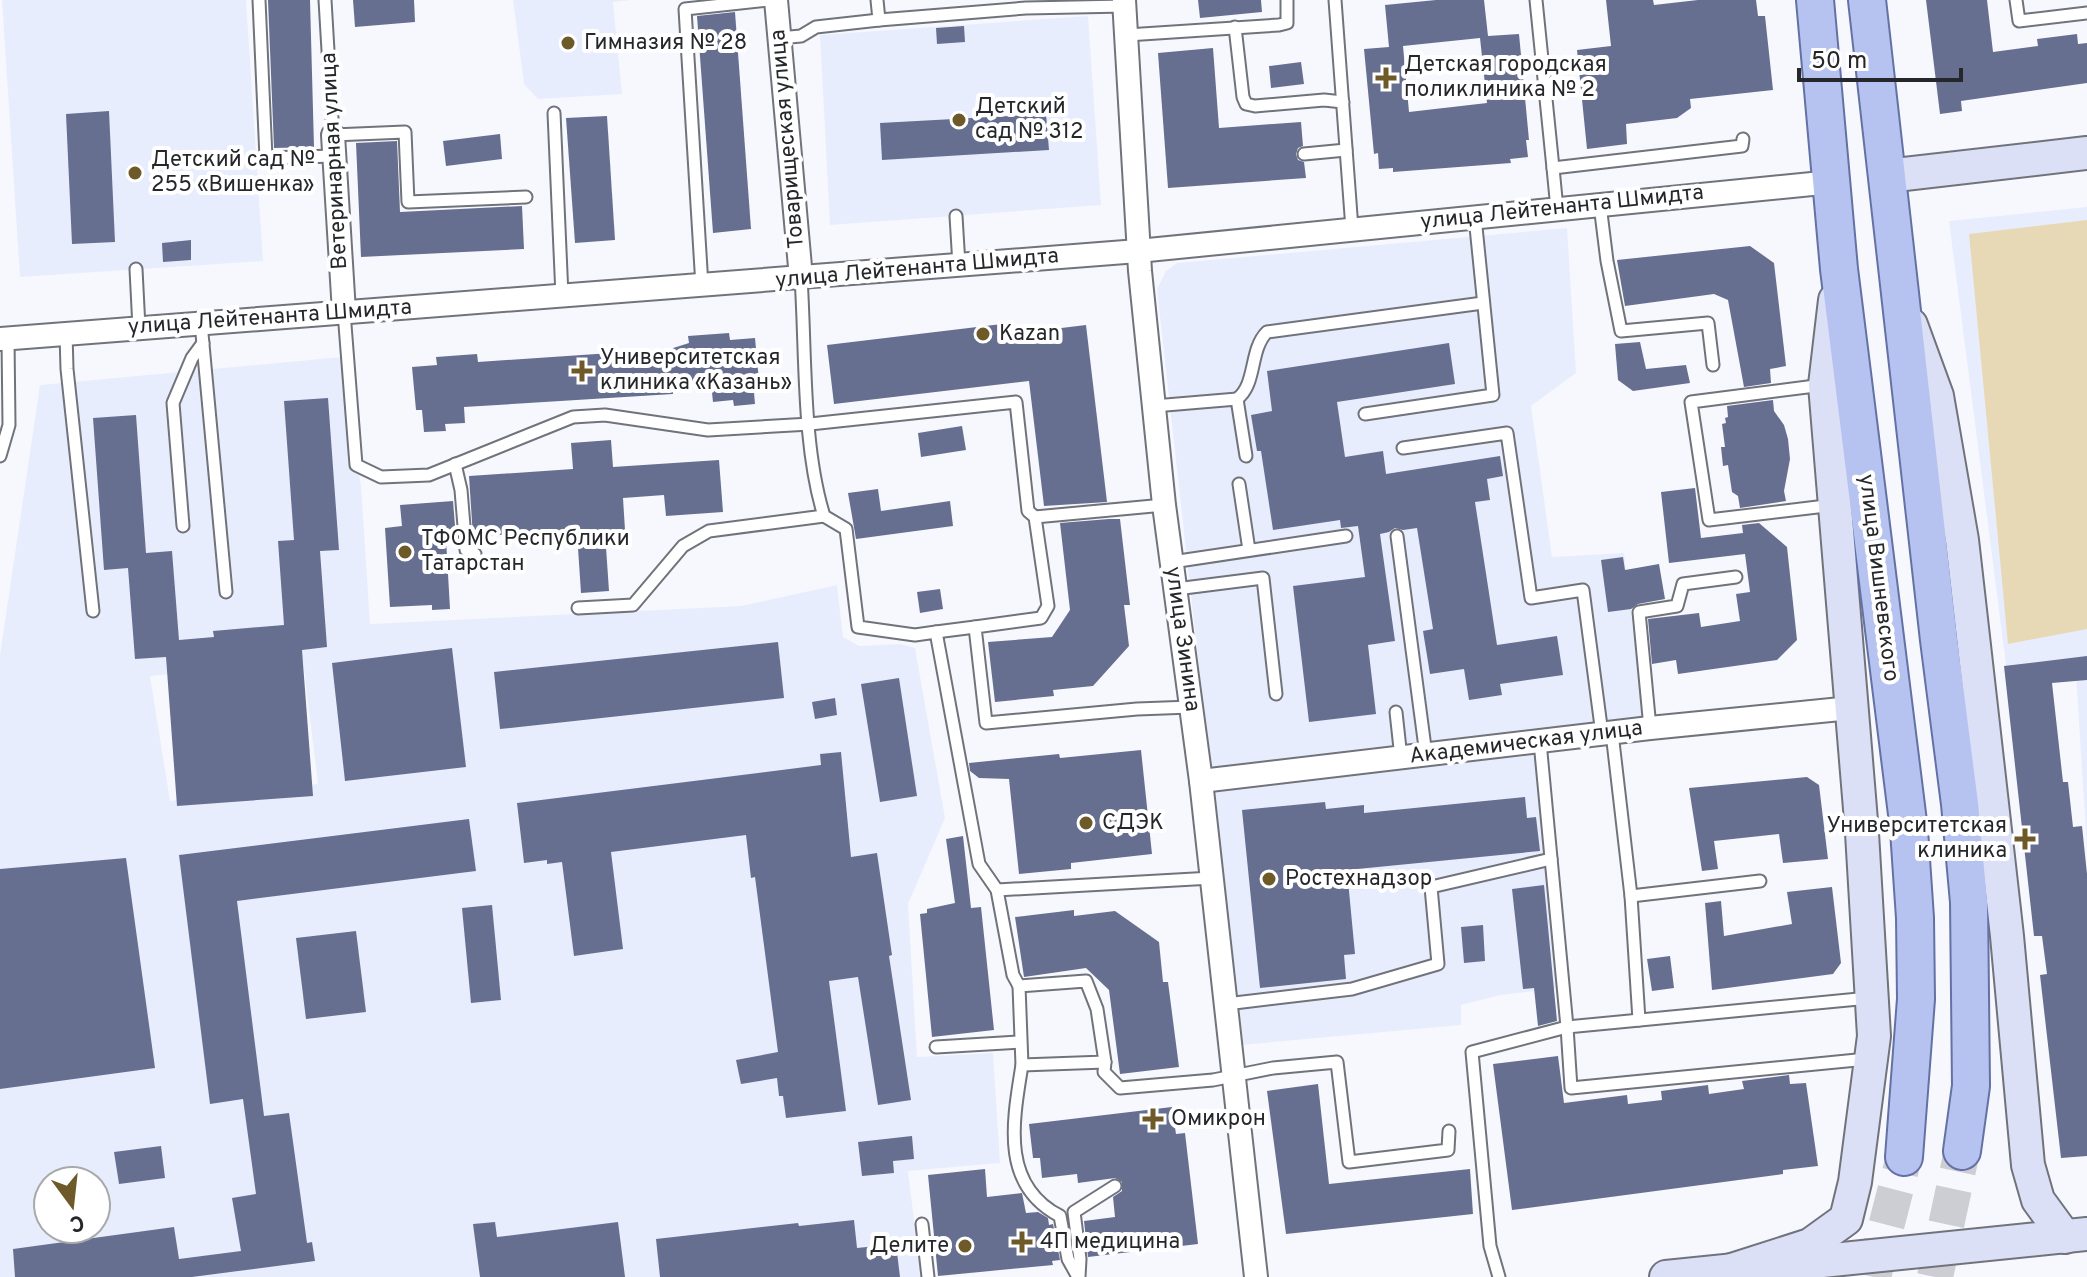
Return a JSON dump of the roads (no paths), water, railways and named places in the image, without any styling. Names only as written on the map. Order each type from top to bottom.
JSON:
[{"type":"main road","name":"улица Вишневского","points":[[1815,0],[1839,269],[1909,830],[1916,999],[1904,1157]]},
{"type":"main road","points":[[1867,0],[1969,902],[1971,1086],[1962,1151]]},
{"type":"main road","points":[[1887,176],[2087,153]]},
{"type":"main road","points":[[1732,1270],[1810,1245],[1846,1219],[1855,1182],[1874,1036],[1825,385],[1839,269]]},
{"type":"main road","points":[[1903,303],[1937,396],[1962,540],[2007,936],[2028,1165],[2038,1200],[2076,1236]]},
{"type":"main road","points":[[1666,1277],[2076,1236]]},
{"type":"street","name":"Товарищеская улица","points":[[776,0],[801,278]]},
{"type":"street","name":"улица Зинина","points":[[1124,3],[1138,251],[1164,505],[1201,781],[1256,1277]]},
{"type":"street","name":"Ветеринарная улица","points":[[334,146],[344,312]]},
{"type":"street","name":"улица Лейтенанта Шмидта","points":[[4,339],[139,328],[202,333],[344,312],[1138,251],[1832,182]]},
{"type":"street","name":"Академическая улица","points":[[1201,781],[1650,728],[1851,708]]},
{"type":"lane","points":[[259,0],[266,158],[405,132],[408,202],[526,197]]},
{"type":"lane","name":"Ветеринарная улица","points":[[325,0],[334,146]]},
{"type":"lane","points":[[702,286],[685,9],[769,0]]},
{"type":"lane","points":[[877,0],[879,20]]},
{"type":"lane","points":[[1127,35],[1287,23],[1287,0]]},
{"type":"lane","points":[[1335,0],[1352,229]]},
{"type":"lane","points":[[1536,0],[1557,209]]},
{"type":"lane","points":[[2016,0],[2019,21],[2087,13]]},
{"type":"lane","points":[[779,38],[801,36],[816,27],[1026,4],[1124,3]]},
{"type":"lane","points":[[1235,27],[1246,104],[1343,102]]},
{"type":"lane","points":[[554,113],[562,296]]},
{"type":"lane","points":[[1553,168],[1742,146],[1743,139]]},
{"type":"lane","points":[[1304,154],[1346,150]]},
{"type":"lane","points":[[1600,205],[1621,331],[1708,323],[1713,365]]},
{"type":"lane","points":[[956,216],[959,265]]},
{"type":"lane","points":[[1365,414],[1493,395],[1475,217]]},
{"type":"lane","points":[[136,269],[139,328]]},
{"type":"lane","points":[[801,278],[810,424],[817,493],[824,516]]},
{"type":"lane","points":[[1154,406],[1237,399],[1245,393],[1259,341],[1267,332],[1483,303]]},
{"type":"lane","name":"Ветеринарная улица","points":[[344,312],[356,465],[381,477],[429,475],[455,464]]},
{"type":"lane","points":[[183,526],[173,403],[202,333]]},
{"type":"lane","points":[[202,333],[226,592]]},
{"type":"lane","points":[[66,334],[67,369],[93,611]]},
{"type":"lane","points":[[0,456],[9,425],[4,339]]},
{"type":"lane","points":[[1825,385],[1691,402],[1709,520],[1835,505]]},
{"type":"lane","points":[[1237,399],[1246,456]]},
{"type":"lane","points":[[475,554],[466,550],[461,490],[455,464],[573,417],[605,415],[708,430],[810,424],[1016,402],[1028,511],[1035,517],[1048,606],[1041,618],[915,635],[858,627],[846,529],[824,516],[709,531],[683,546],[633,605],[578,608]]},
{"type":"lane","points":[[1403,448],[1507,433],[1531,598],[1583,590],[1631,896],[1639,1020]]},
{"type":"lane","points":[[1239,484],[1249,550]]},
{"type":"lane","points":[[1035,517],[1164,505]]},
{"type":"lane","points":[[1172,562],[1346,536]]},
{"type":"lane","points":[[1397,536],[1426,755]]},
{"type":"lane","points":[[1650,728],[1639,612],[1677,606],[1683,584],[1736,577]]},
{"type":"lane","points":[[1176,589],[1263,578],[1276,694]]},
{"type":"lane","points":[[975,627],[986,723],[1191,707]]},
{"type":"lane","points":[[936,632],[957,722],[979,864],[997,890],[1013,975],[1019,986],[1022,1065],[1013,1122],[1018,1174],[1041,1206],[1060,1216],[1068,1259],[1078,1277]]},
{"type":"lane","points":[[1396,712],[1401,758]]},
{"type":"lane","points":[[1540,742],[1571,1088],[1870,1059]]},
{"type":"lane","points":[[1226,1004],[1352,989],[1438,964],[1431,887],[1551,859]]},
{"type":"lane","points":[[997,890],[1212,878]]},
{"type":"lane","points":[[1631,896],[1760,881]]},
{"type":"lane","points":[[1019,986],[1086,981],[1097,1009],[1104,1072],[1120,1088],[1337,1062],[1349,1162],[1448,1150],[1449,1131]]},
{"type":"lane","points":[[1499,1277],[1490,1246],[1472,1052],[1567,1027],[1873,998]]},
{"type":"lane","points":[[936,1047],[1020,1042]]},
{"type":"lane","points":[[1022,1065],[1105,1062]]},
{"type":"lane","points":[[1078,1277],[1080,1259],[1074,1212],[1115,1186]]},
{"type":"lane","points":[[922,1224],[928,1277]]},
{"type":"tunnel","points":[[1935,1277],[1962,1151]]},
{"type":"tunnel","points":[[1873,1277],[1904,1157]]},
{"type":"place","name":"Гимназия № 28","points":[[568,43]]},
{"type":"place","name":"Детская городская поликлиника № 2","points":[[1386,78]]},
{"type":"place","name":"Детский сад № 312","points":[[959,120]]},
{"type":"place","name":"Детский сад № 255 «Вишенка»","points":[[135,173]]},
{"type":"place","name":"Kazan","points":[[983,334]]},
{"type":"place","name":"Университетская клиника «Казань»","points":[[582,371]]},
{"type":"place","name":"ТФОМС Республики Татарстан","points":[[405,552]]},
{"type":"place","name":"СДЭК","points":[[1086,823]]},
{"type":"place","name":"Университетская клиника","points":[[2025,839]]},
{"type":"place","name":"Ростехнадзор","points":[[1269,879]]},
{"type":"place","name":"Омикрон","points":[[1153,1119]]},
{"type":"place","name":"4П медицина","points":[[1022,1242]]},
{"type":"place","name":"Делите","points":[[965,1246]]}]
